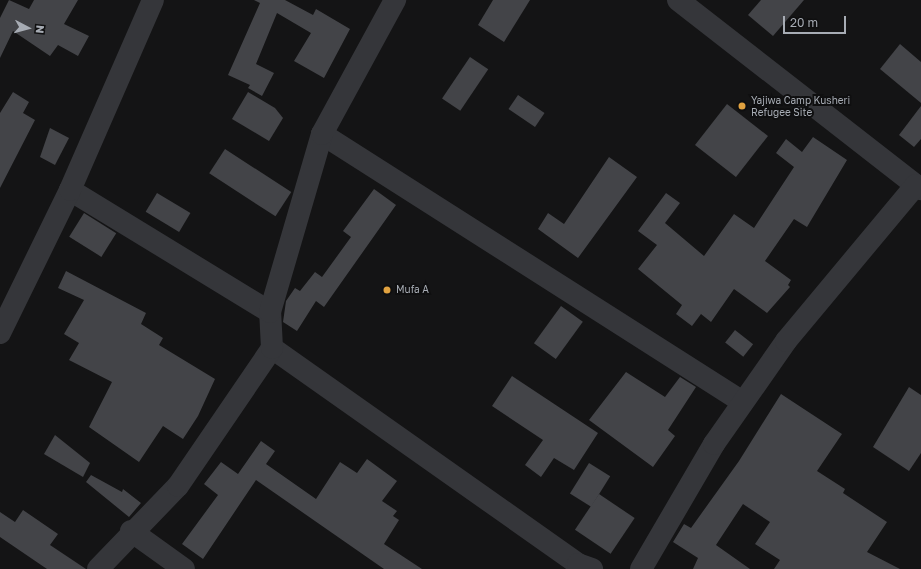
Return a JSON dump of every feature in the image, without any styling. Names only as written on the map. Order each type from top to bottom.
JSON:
[{"type":"street","points":[[0,333],[6,307],[70,190],[153,0]]},
{"type":"street","points":[[98,569],[131,531],[178,486],[272,348],[270,312],[322,134],[395,0]]},
{"type":"street","points":[[642,569],[714,444],[786,341],[918,187],[678,0]]},
{"type":"street","points":[[322,134],[743,402]]},
{"type":"street","points":[[70,190],[270,312]]},
{"type":"street","points":[[272,348],[578,564],[592,569]]},
{"type":"street","points":[[131,531],[184,569]]},
{"type":"building","points":[[9,0],[29,9],[34,0],[78,0],[64,24],[89,36],[78,56],[58,45],[50,56],[13,31],[0,58],[0,18]]},
{"type":"building","points":[[254,0],[285,0],[313,15],[316,9],[350,29],[324,78],[294,61],[311,33],[277,13],[256,64],[274,73],[262,96],[248,88],[250,85],[228,75],[260,3]]},
{"type":"building","points":[[493,0],[530,0],[504,42],[478,25]]},
{"type":"building","points":[[761,0],[804,0],[773,36],[748,15]]},
{"type":"building","points":[[900,44],[921,62],[921,103],[880,69]]},
{"type":"building","points":[[470,57],[488,69],[460,111],[442,98]]},
{"type":"building","points":[[13,92],[29,102],[23,113],[35,120],[0,188],[0,113]]},
{"type":"building","points":[[248,92],[275,108],[283,118],[269,141],[232,119]]},
{"type":"building","points":[[518,95],[545,113],[535,127],[508,109]]},
{"type":"building","points":[[727,104],[768,136],[736,177],[695,145]]},
{"type":"building","points":[[921,106],[921,139],[914,147],[899,135]]},
{"type":"building","points":[[50,128],[69,138],[55,165],[40,157]]},
{"type":"building","points":[[813,137],[847,160],[807,227],[794,219],[765,261],[791,280],[788,285],[790,287],[767,313],[734,289],[711,322],[701,314],[692,326],[676,314],[682,305],[638,269],[657,245],[638,231],[666,193],[680,203],[665,223],[704,256],[734,214],[754,228],[794,167],[776,153],[786,139],[802,152]]},
{"type":"building","points":[[225,149],[291,192],[275,216],[209,173]]},
{"type":"building","points":[[609,157],[637,177],[578,258],[538,229],[548,213],[564,224]]},
{"type":"building","points":[[374,189],[396,205],[324,307],[316,301],[297,331],[283,322],[286,301],[295,288],[300,291],[315,272],[322,277],[351,237],[343,231]]},
{"type":"building","points":[[157,193],[190,213],[179,232],[146,212]]},
{"type":"building","points":[[84,213],[116,233],[101,257],[69,237]]},
{"type":"building","points":[[66,271],[146,313],[141,324],[163,338],[159,345],[215,379],[198,416],[183,439],[163,426],[139,462],[89,427],[112,382],[69,360],[79,343],[64,334],[84,300],[58,288]]},
{"type":"building","points":[[561,306],[583,322],[556,359],[534,343]]},
{"type":"building","points":[[735,330],[753,344],[743,357],[725,343]]},
{"type":"building","points":[[626,372],[665,397],[680,377],[696,387],[668,430],[675,436],[653,467],[589,420]]},
{"type":"building","points":[[512,376],[598,433],[574,470],[554,458],[541,477],[525,465],[543,440],[492,406]]},
{"type":"building","points":[[909,387],[921,395],[921,453],[909,471],[873,447]]},
{"type":"building","points":[[781,394],[842,434],[817,471],[845,489],[843,493],[887,522],[867,552],[900,569],[774,569],[780,560],[755,544],[770,522],[743,504],[716,545],[750,569],[693,569],[698,558],[673,542],[684,524],[691,528],[739,461]]},
{"type":"building","points":[[55,435],[90,463],[83,477],[44,454]]},
{"type":"building","points":[[261,441],[275,451],[266,464],[316,499],[340,462],[357,473],[367,459],[397,481],[382,501],[397,511],[393,516],[399,520],[384,544],[422,569],[384,569],[256,480],[203,559],[182,544],[218,495],[204,484],[221,462],[238,474]]},
{"type":"building","points":[[589,463],[610,476],[591,507],[570,494]]},
{"type":"building","points":[[91,475],[122,492],[123,489],[141,503],[129,517],[86,482]]},
{"type":"building","points":[[599,494],[635,518],[611,554],[575,530]]},
{"type":"building","points":[[23,510],[58,534],[50,545],[86,569],[47,569],[0,537],[0,512],[15,522]]},
{"type":"place","name":"Yajiwa Camp Kusheri Refugee Site","points":[[742,106]]},
{"type":"place","name":"Mufa A","points":[[387,290]]}]
